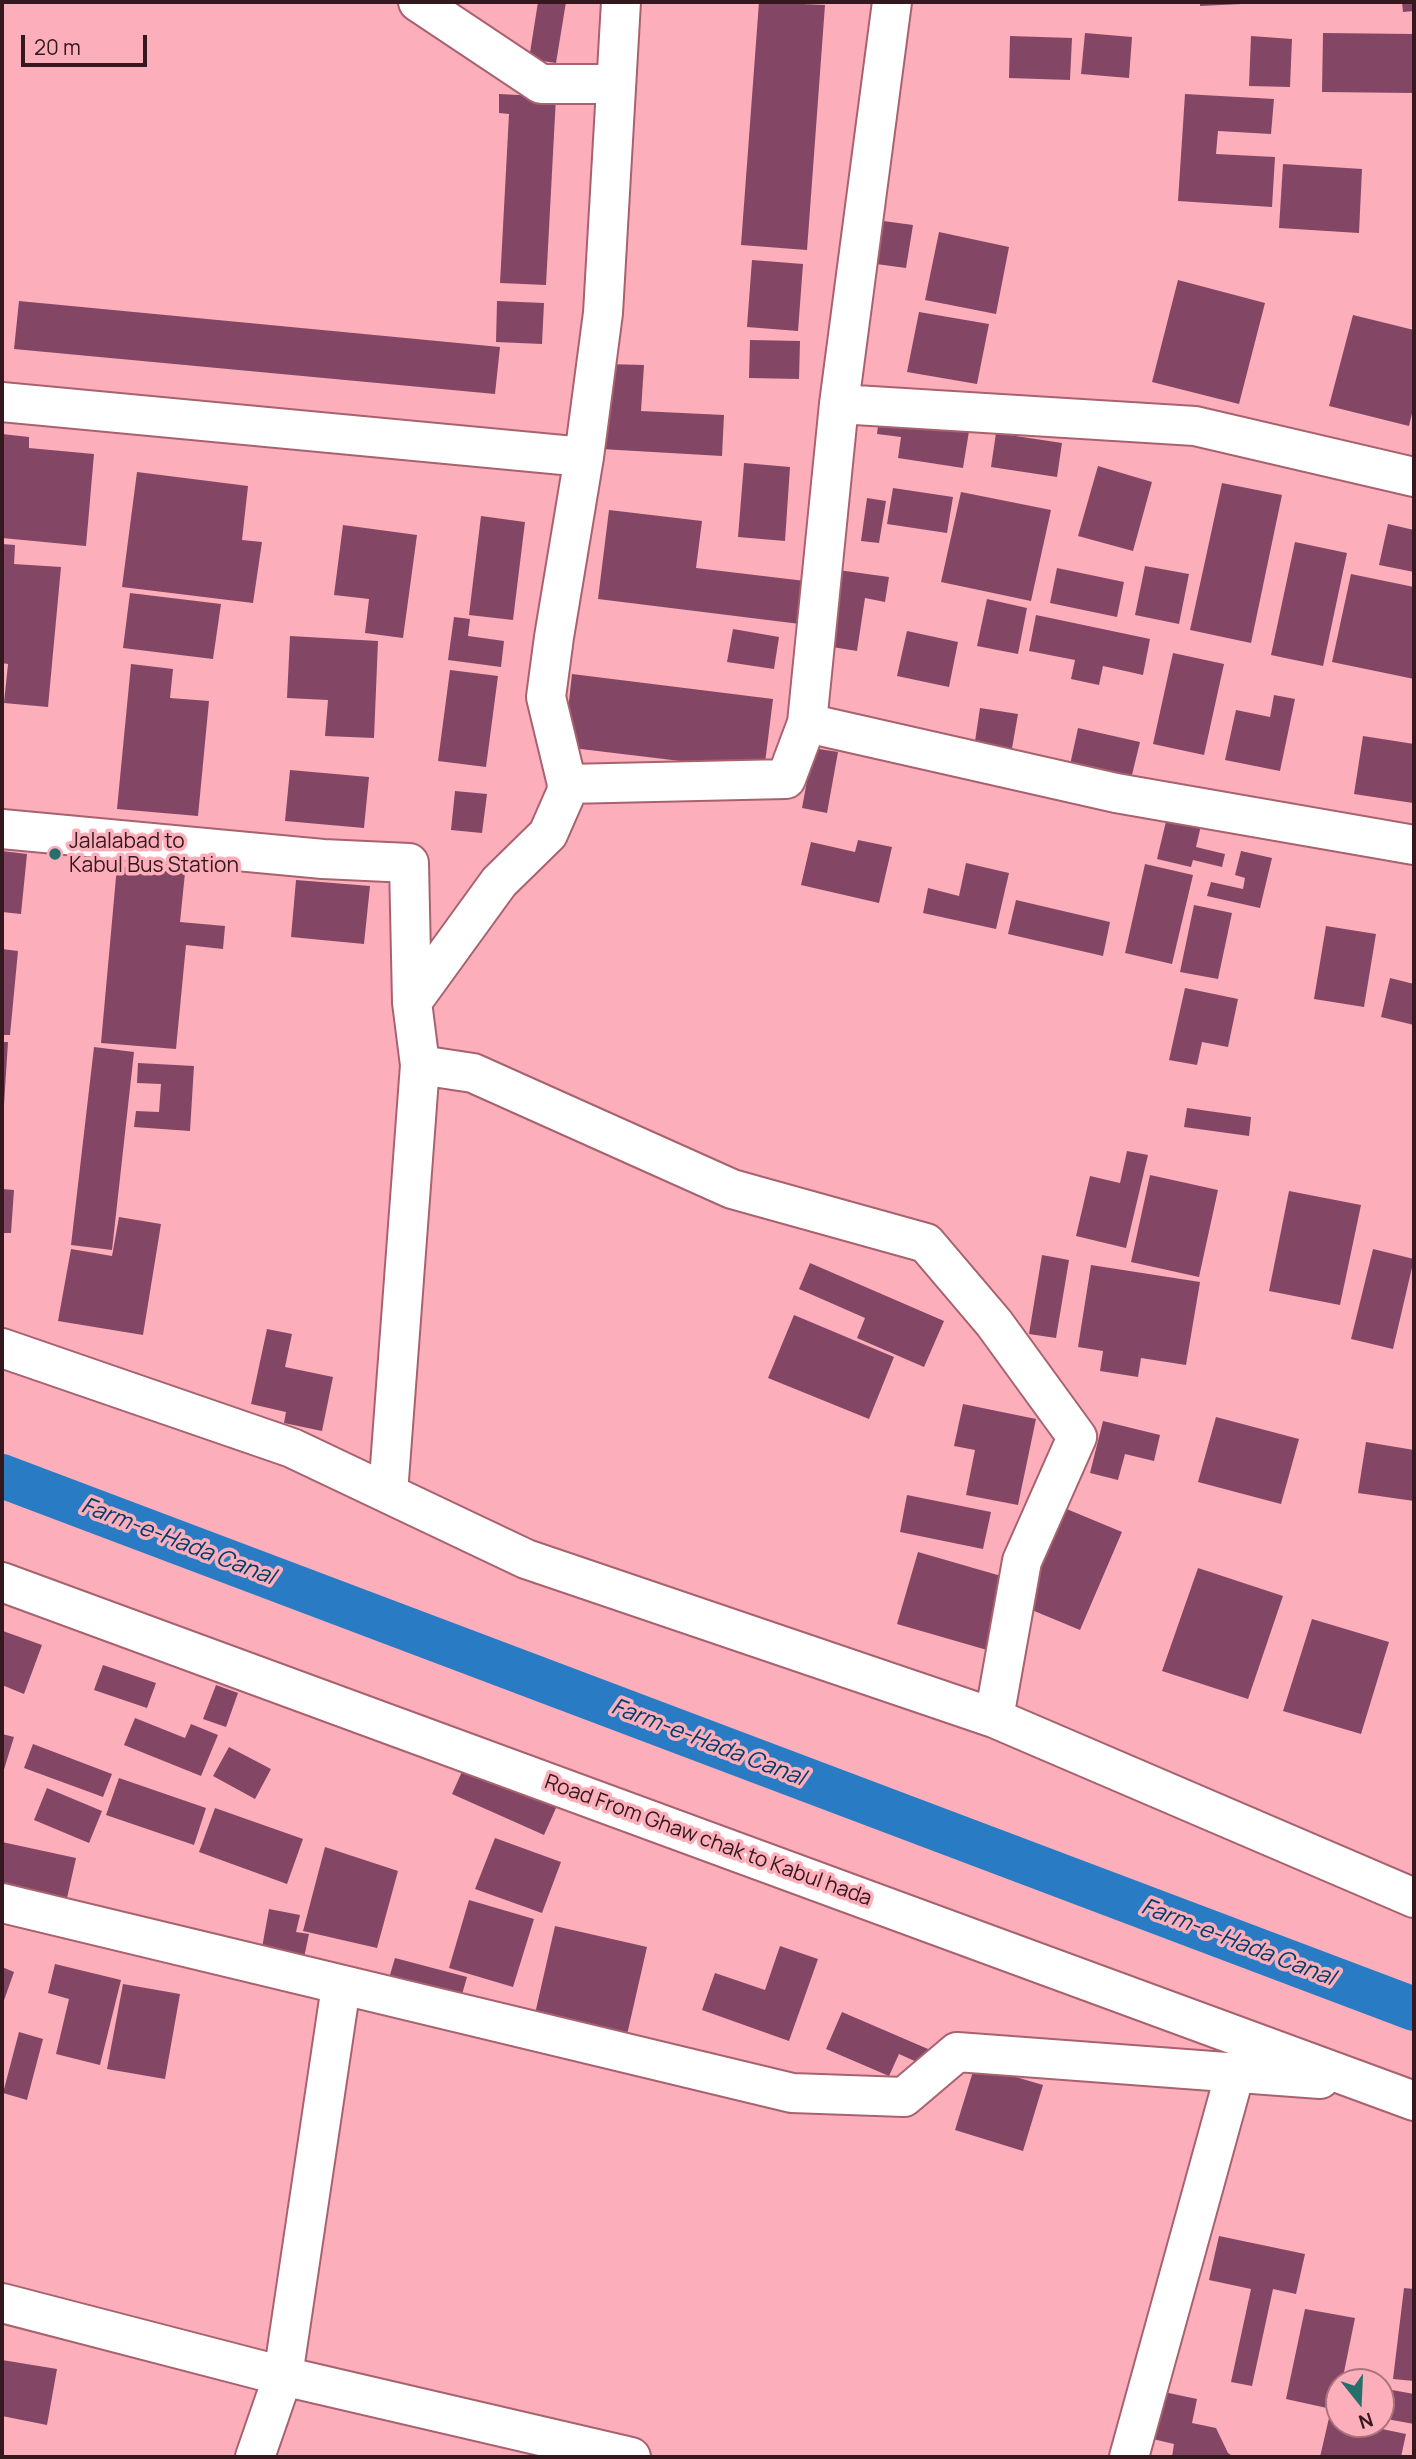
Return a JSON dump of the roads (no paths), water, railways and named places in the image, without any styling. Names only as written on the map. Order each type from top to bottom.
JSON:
[{"type":"street","points":[[418,2],[541,84],[616,84]]},
{"type":"street","points":[[412,1002],[499,882],[548,834],[566,793],[546,697],[584,457],[603,313],[621,2]]},
{"type":"street","points":[[566,784],[786,779],[807,723],[839,404],[892,2]]},
{"type":"street","points":[[2,402],[584,457]]},
{"type":"street","points":[[839,404],[1195,426],[1414,477]]},
{"type":"street","points":[[807,723],[1116,793],[1414,845]]},
{"type":"street","points":[[2,829],[323,859],[409,863],[412,1002],[420,1065],[388,1493]]},
{"type":"street","points":[[420,1065],[473,1073],[732,1189],[926,1243],[994,1323],[1077,1437],[1022,1561],[994,1718]]},
{"type":"street","points":[[2,1348],[292,1448],[526,1559],[994,1718],[1414,1898]]},
{"type":"street","name":"Road From Ghaw chak to Kabul hada","points":[[2,1582],[1414,2101]]},
{"type":"street","points":[[2,1903],[792,2093],[904,2097],[957,2052],[1368,2083]]},
{"type":"street","points":[[256,2457],[283,2376],[341,1986]]},
{"type":"street","points":[[1129,2457],[1235,2073]]},
{"type":"street","points":[[2,2303],[283,2376],[631,2457]]},
{"type":"waterway","name":"Farm-e-Hada Canal","points":[[2,1476],[1414,2009]]},
{"type":"place","name":"Jalalabad to Kabul Bus Station","points":[[55,854]]}]
